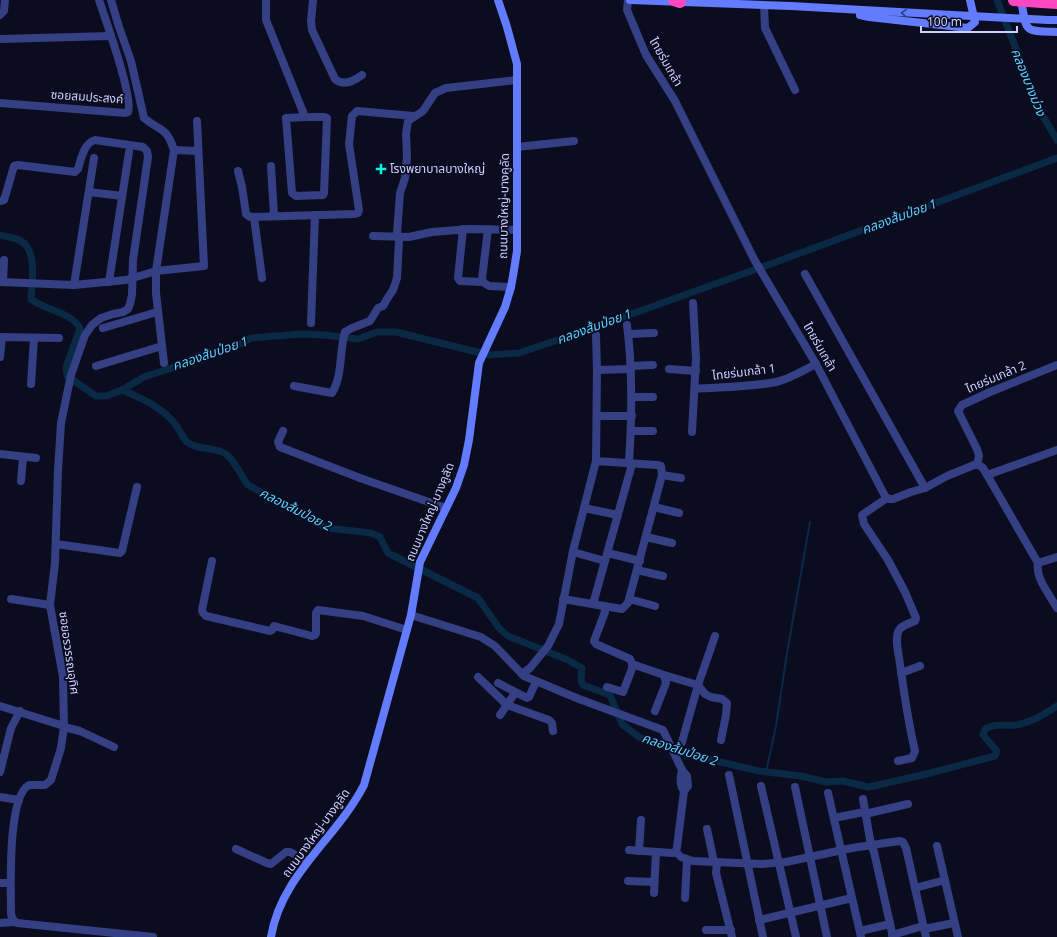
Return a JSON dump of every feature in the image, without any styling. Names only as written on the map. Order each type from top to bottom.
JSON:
[{"type":"highway","points":[[1014,0],[1057,3]]},
{"type":"street","points":[[0,15],[4,11],[5,0]]},
{"type":"street","name":"ซอยสมประสงค์","points":[[0,103],[128,112],[130,108],[130,101],[122,70],[99,0]]},
{"type":"street","points":[[111,0],[131,61],[144,118],[165,131],[171,139],[174,150],[156,271],[157,312],[164,363]]},
{"type":"street","points":[[266,0],[266,20],[305,117]]},
{"type":"street","points":[[313,0],[311,21],[312,30],[335,78],[338,82],[344,83],[353,81],[362,75]]},
{"type":"street","name":"ถนนบางใหญ่-บางคูลัด","points":[[271,937],[274,921],[278,911],[307,861],[355,802],[364,785],[411,616],[420,562],[456,488],[464,465],[469,440],[479,363],[505,307],[511,287],[517,251],[517,64],[498,0]]},
{"type":"street","points":[[629,0],[764,5],[1057,20]]},
{"type":"street","name":"ไทยร่มเกล้า","points":[[629,0],[627,10],[646,55],[675,101],[755,261],[816,364],[887,498]]},
{"type":"street","points":[[841,10],[870,17],[968,28],[975,22],[970,0]]},
{"type":"street","points":[[1021,0],[1025,26],[1029,30],[1036,32],[1057,32]]},
{"type":"street","points":[[764,5],[766,28],[795,90]]},
{"type":"street","points":[[0,39],[111,36]]},
{"type":"street","points":[[294,386],[332,393],[340,370],[345,332],[370,321],[378,308],[388,299],[393,290],[397,278],[399,237],[397,233],[400,193],[405,178],[407,158],[406,126],[408,121],[423,111],[435,93],[446,88],[516,80]]},
{"type":"street","points":[[238,171],[246,214],[250,217],[355,214],[358,213],[359,210],[349,144],[352,116],[357,111],[414,116]]},
{"type":"street","points":[[305,117],[327,118],[323,195],[296,196],[292,193],[286,118],[305,117]]},
{"type":"street","points":[[4,260],[1,282],[74,285],[110,282],[132,278],[156,271],[204,266],[197,121]]},
{"type":"street","points":[[0,201],[4,200],[14,166],[18,165],[75,172],[78,169],[87,145],[90,141],[94,140],[143,148],[147,151],[148,157],[133,260],[132,278]]},
{"type":"street","points":[[517,148],[574,141]]},
{"type":"street","points":[[174,150],[198,151]]},
{"type":"street","points":[[110,282],[129,152]]},
{"type":"street","points":[[74,285],[94,158]]},
{"type":"street","points":[[271,166],[274,216]]},
{"type":"street","points":[[88,192],[122,196]]},
{"type":"street","points":[[311,323],[315,215]]},
{"type":"street","points":[[254,217],[262,278]]},
{"type":"street","points":[[463,229],[458,278],[460,281],[483,282],[489,286],[511,287]]},
{"type":"street","points":[[373,236],[409,237],[432,232],[463,229],[517,230]]},
{"type":"street","points":[[483,282],[482,279],[488,230]]},
{"type":"street","points":[[805,274],[926,488]]},
{"type":"street","name":"ซอยอรวรรณอุทิศ","points":[[15,922],[11,914],[10,883],[12,845],[19,800],[22,791],[29,785],[45,785],[51,780],[62,748],[64,726],[63,677],[50,605],[56,544],[60,432],[71,375],[85,334],[92,325],[101,318],[123,312],[128,309],[132,295],[132,278]]},
{"type":"street","points":[[692,432],[696,371],[693,303]]},
{"type":"street","points":[[103,328],[157,312]]},
{"type":"street","points":[[593,604],[607,557],[631,463],[632,398],[628,325]]},
{"type":"street","points":[[628,334],[654,333]]},
{"type":"street","points":[[522,674],[530,668],[548,646],[559,624],[572,552],[596,461],[596,335]]},
{"type":"street","points":[[0,357],[1,337],[59,338]]},
{"type":"street","points":[[31,384],[34,338]]},
{"type":"street","points":[[96,366],[162,346]]},
{"type":"street","name":"ไทยร่มเกล้า 1","points":[[695,389],[777,382],[798,374],[816,364]]},
{"type":"street","name":"ไทยร่มเกล้า 2","points":[[977,465],[979,456],[977,449],[958,411],[959,408],[962,405],[990,392],[1057,365]]},
{"type":"street","points":[[597,370],[653,366]]},
{"type":"street","points":[[669,370],[696,371]]},
{"type":"street","points":[[632,398],[653,397]]},
{"type":"street","points":[[597,416],[632,416]]},
{"type":"street","points":[[283,431],[278,442],[280,447],[360,478],[446,508]]},
{"type":"street","points":[[631,431],[653,431]]},
{"type":"street","points":[[987,475],[1057,450]]},
{"type":"street","points":[[0,454],[36,458]]},
{"type":"street","points":[[21,481],[23,457]]},
{"type":"street","points":[[563,599],[622,609],[626,606],[640,560],[662,475],[661,466],[657,464],[596,461]]},
{"type":"street","points":[[898,761],[912,758],[915,751],[906,713],[898,647],[899,631],[902,627],[915,621],[915,615],[888,560],[864,524],[862,515],[887,498],[893,499],[926,488],[947,476],[977,465],[983,468],[1038,563],[1040,578],[1057,608]]},
{"type":"street","points":[[662,475],[681,478]]},
{"type":"street","points":[[56,544],[120,553],[122,551],[137,487]]},
{"type":"street","points":[[654,507],[679,512]]},
{"type":"street","points":[[584,508],[618,515]]},
{"type":"street","points":[[646,537],[672,543]]},
{"type":"street","points":[[572,552],[640,560]]},
{"type":"street","points":[[1038,563],[1057,557]]},
{"type":"street","points":[[212,561],[202,610],[206,616],[270,631],[274,626],[315,636],[316,613],[318,610],[363,616],[407,630]]},
{"type":"street","points":[[637,570],[663,576]]},
{"type":"street","points":[[11,599],[50,605]]},
{"type":"street","points":[[629,599],[655,606]]},
{"type":"street","points":[[604,606],[605,612],[594,641],[596,644],[630,658],[633,666],[622,692],[607,687]]},
{"type":"street","points":[[411,616],[481,637],[495,646],[522,674],[536,682],[663,730],[682,770],[687,776],[688,781],[688,786],[684,791],[676,852]]},
{"type":"street","points":[[682,742],[698,685],[715,636]]},
{"type":"street","points":[[632,664],[698,685],[705,694],[722,699],[727,703],[722,740]]},
{"type":"street","points":[[901,673],[920,666]]},
{"type":"street","points":[[655,711],[666,682],[664,675]]},
{"type":"street","points":[[478,677],[507,705],[549,720],[552,723],[553,731]]},
{"type":"street","points":[[498,683],[527,698],[536,682]]},
{"type":"street","points":[[500,715],[515,693]]},
{"type":"street","points":[[0,706],[80,731],[114,747]]},
{"type":"street","points":[[0,772],[11,728],[20,711]]},
{"type":"street","points":[[729,775],[763,937]]},
{"type":"street","points":[[761,786],[780,862],[796,937]]},
{"type":"street","points":[[795,787],[827,937]]},
{"type":"street","points":[[828,792],[860,934],[890,924]]},
{"type":"street","points":[[0,797],[19,800]]},
{"type":"street","points":[[863,799],[864,813],[871,845],[874,852],[893,936],[925,931],[954,923]]},
{"type":"street","points":[[834,818],[908,804]]},
{"type":"street","points":[[639,851],[641,820]]},
{"type":"street","points":[[706,930],[731,933],[716,873],[716,862],[707,829]]},
{"type":"street","points":[[676,852],[687,860],[748,864],[780,862],[871,845],[899,841],[903,842],[905,844],[925,931]]},
{"type":"street","points":[[937,846],[958,937]]},
{"type":"street","points":[[236,849],[267,864],[271,864],[286,852],[290,852],[307,861]]},
{"type":"street","points":[[629,850],[676,852]]},
{"type":"street","points":[[654,893],[656,852]]},
{"type":"street","points":[[684,898],[687,860]]},
{"type":"street","points":[[915,888],[945,880]]},
{"type":"street","points":[[628,881],[654,882]]},
{"type":"street","points":[[0,883],[10,883]]},
{"type":"street","points":[[759,920],[852,898]]},
{"type":"street","points":[[0,923],[15,922],[44,927],[153,937]]},
{"type":"waterway","name":"คลองบางม่วง","points":[[997,0],[1040,111],[1057,140]]},
{"type":"waterway","name":"คลองส้มป่อย 1","points":[[0,235],[19,240],[25,244],[29,250],[33,275],[31,299],[72,319],[80,329],[66,367],[67,376],[96,396],[106,396],[122,390],[144,377],[172,368],[198,356],[222,351],[251,338],[301,334],[358,339],[377,332],[396,332],[489,355],[519,353],[776,262],[1057,158]]},
{"type":"waterway","name":"คลองส้มป่อย 2","points":[[122,390],[158,408],[170,418],[185,440],[191,445],[218,450],[226,454],[233,461],[248,485],[327,528],[371,533],[380,537],[388,553],[478,598],[499,628],[508,636],[568,660],[582,668],[581,681],[583,685],[610,695],[622,724],[639,737],[658,744],[695,756],[759,771],[801,776],[826,782],[843,781],[868,787],[995,756],[997,751],[983,735],[985,729],[996,725],[1016,725],[1027,722],[1057,706]]},
{"type":"waterway","points":[[766,772],[776,726],[810,522]]},
{"type":"place","name":"โรงพยาบาลบางใหญ่","points":[[381,169]]}]
